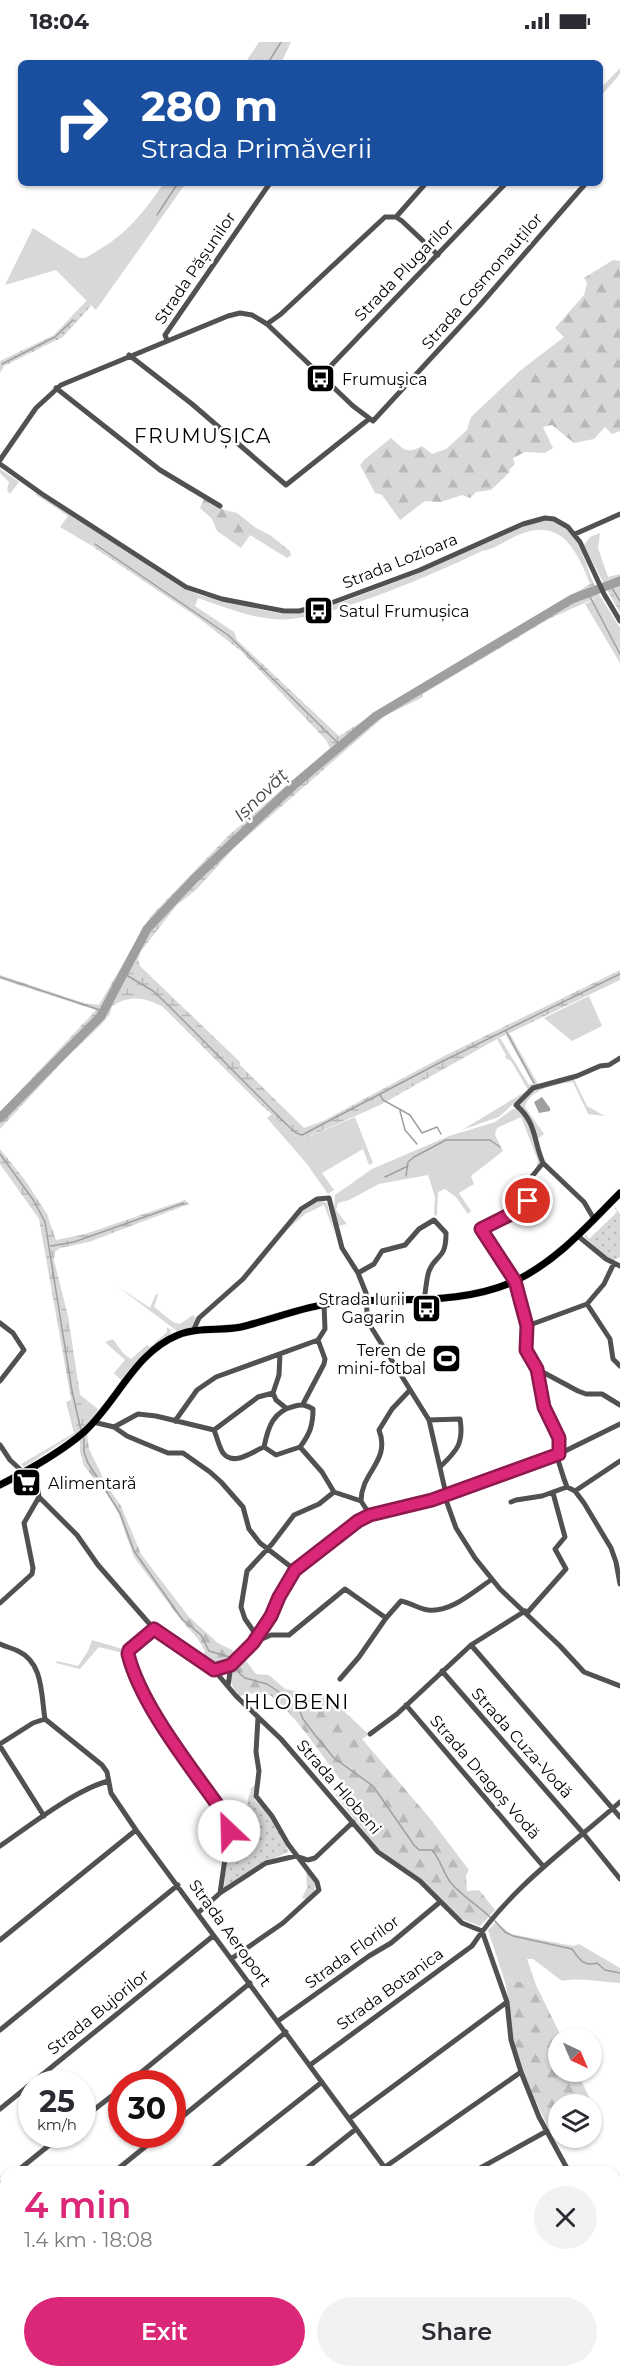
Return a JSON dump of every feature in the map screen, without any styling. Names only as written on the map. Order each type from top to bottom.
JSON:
[{"type":"main road","points":[[0,1485],[24,1473],[86,1431],[130,1374],[158,1348],[178,1335],[229,1330],[324,1305],[450,1298],[515,1281],[547,1262],[578,1236],[620,1193]]},
{"type":"street","name":"Strada Pășunilor","points":[[166,340],[165,335],[268,186]]},
{"type":"street","points":[[371,420],[267,324],[281,314],[385,218],[396,217],[423,186]]},
{"type":"street","name":"Strada Plugarilor","points":[[322,375],[503,186]]},
{"type":"street","name":"Strada Cosmonauților","points":[[129,356],[192,404],[286,485],[371,420],[480,305],[583,186]]},
{"type":"street","points":[[396,217],[438,255]]},
{"type":"street","name":"Strada Lozioara","points":[[267,324],[252,315],[240,313],[216,320],[56,388],[36,408],[0,462],[51,500],[186,587],[222,599],[285,611],[316,608],[331,603],[420,570],[536,519],[554,519],[575,534]]},
{"type":"street","points":[[56,388],[160,470],[220,506]]},
{"type":"street","points":[[620,514],[575,534],[604,594],[620,621]]},
{"type":"street","points":[[594,1219],[584,1202],[543,1163],[536,1146],[532,1124],[516,1105],[537,1086],[577,1076],[600,1066],[609,1065],[620,1058]]},
{"type":"street","points":[[543,1163],[528,1180],[528,1204],[481,1229],[515,1281],[527,1326],[526,1350],[537,1369],[544,1407],[559,1438],[558,1460],[567,1487],[575,1491],[610,1548],[616,1562],[620,1584]]},
{"type":"street","points":[[193,1332],[199,1318],[243,1279],[301,1209],[317,1199],[329,1198],[342,1248],[358,1273],[368,1301],[367,1313],[371,1327],[429,1420],[446,1500],[456,1528],[491,1580],[526,1612],[584,1672],[620,1686]]},
{"type":"street","points":[[358,1273],[374,1264],[382,1251],[405,1245],[418,1229],[434,1220],[446,1233],[446,1240],[444,1253],[429,1272],[424,1300]]},
{"type":"street","points":[[527,1326],[587,1304],[617,1265],[578,1236]]},
{"type":"street","points":[[587,1304],[610,1339],[613,1359],[620,1366]]},
{"type":"street","points":[[175,1421],[190,1397],[216,1377],[318,1340],[325,1329],[324,1305]]},
{"type":"street","points":[[0,1323],[13,1333],[24,1350],[0,1381]]},
{"type":"street","points":[[303,1404],[324,1364],[318,1340]]},
{"type":"street","points":[[280,1354],[279,1375],[273,1393],[276,1400],[286,1408]]},
{"type":"street","points":[[537,1369],[578,1391],[586,1394],[602,1394],[620,1405]]},
{"type":"street","points":[[361,1501],[365,1480],[378,1463],[383,1445],[379,1430],[392,1409],[410,1390]]},
{"type":"street","points":[[114,1427],[138,1414],[214,1430],[258,1397],[273,1393]]},
{"type":"street","points":[[214,1430],[223,1453],[228,1457],[240,1459],[264,1446],[271,1423],[276,1415],[286,1408],[303,1404],[313,1409],[311,1432],[300,1447],[276,1455],[264,1446]]},
{"type":"street","points":[[429,1420],[460,1419],[461,1440],[451,1456],[440,1467]]},
{"type":"street","points":[[93,1422],[114,1427],[127,1436],[168,1453],[183,1453],[210,1472],[243,1507],[249,1529],[267,1549],[295,1570]]},
{"type":"street","points":[[214,1670],[232,1663],[253,1643],[271,1616],[295,1570],[358,1521],[370,1515],[413,1506],[559,1454],[620,1423]]},
{"type":"street","points":[[0,1445],[10,1460],[24,1473]]},
{"type":"street","points":[[300,1447],[322,1472],[334,1492],[361,1501],[370,1515]]},
{"type":"street","points":[[575,1491],[620,1461]]},
{"type":"street","points":[[1,1602],[32,1574],[33,1568],[24,1523],[39,1497],[35,1466]]},
{"type":"street","points":[[511,1502],[552,1493],[567,1487]]},
{"type":"street","points":[[257,1636],[244,1619],[241,1607],[247,1571],[294,1515],[318,1504],[334,1492]]},
{"type":"street","points":[[370,1734],[406,1706],[471,1645],[526,1612],[566,1569],[555,1549],[565,1537],[552,1493]]},
{"type":"street","name":"Strada Hlobeni","points":[[39,1497],[77,1535],[98,1565],[154,1629],[214,1670],[258,1718],[281,1739],[378,1852],[420,1881],[462,1923],[482,1931]]},
{"type":"street","points":[[340,1679],[401,1601],[432,1611],[450,1606],[491,1580]]},
{"type":"street","points":[[253,1643],[271,1635],[289,1635],[345,1589],[386,1618]]},
{"type":"street","points":[[154,1629],[129,1650],[129,1659],[137,1683],[173,1741],[226,1817],[229,1831],[220,1893]]},
{"type":"street","points":[[262,1629],[271,1635]]},
{"type":"street","points":[[0,1644],[19,1651],[33,1666],[42,1687],[45,1719],[33,1723],[0,1745],[44,1816]]},
{"type":"street","points":[[471,1645],[620,1817]]},
{"type":"street","points":[[228,1687],[232,1663]]},
{"type":"street","name":"Strada Cuza-Vodă","points":[[442,1671],[620,1879]]},
{"type":"street","name":"Strada Dragoș Vodă","points":[[406,1706],[543,1866]]},
{"type":"street","points":[[231,1959],[283,1923],[319,1890],[314,1877],[296,1856],[272,1816],[256,1796],[260,1771],[256,1752],[258,1718]]},
{"type":"street","name":"Strada Aeroport","points":[[45,1719],[102,1765],[107,1772],[111,1792],[136,1830],[384,2166]]},
{"type":"street","points":[[0,1846],[97,1784],[108,1781]]},
{"type":"street","name":"Strada Botanica","points":[[310,2065],[472,1946],[491,1918],[543,1866],[620,1802]]},
{"type":"street","points":[[198,1912],[220,1893],[266,1863],[296,1856],[308,1860],[315,1858],[353,1822]]},
{"type":"street","points":[[0,1940],[136,1830]]},
{"type":"street","points":[[0,2030],[178,1885]]},
{"type":"street","name":"Strada Florilor","points":[[278,2021],[391,1943],[440,1902]]},
{"type":"street","points":[[482,1931],[507,2002],[511,2040],[521,2072],[547,2131],[566,2166]]},
{"type":"street","name":"Strada Bujorilor","points":[[0,2109],[213,1936]]},
{"type":"street","points":[[144,2070],[250,1983]]},
{"type":"street","points":[[349,2119],[507,2002]]},
{"type":"street","points":[[186,2114],[286,2032]]},
{"type":"street","points":[[392,2166],[521,2072]]},
{"type":"street","points":[[216,2166],[322,2082]]},
{"type":"street","points":[[96,2108],[108,2099]]},
{"type":"street","points":[[310,2166],[356,2129]]},
{"type":"street","points":[[484,2166],[547,2131]]},
{"type":"street","points":[[23,2166],[46,2148]]},
{"type":"street","points":[[121,2166],[144,2148]]},
{"type":"green space","points":[[259,42],[291,42],[282,60],[247,60]]},
{"type":"green space","points":[[620,68],[620,74],[603,94],[603,86]]},
{"type":"green space","points":[[162,186],[184,186],[96,310],[56,270],[5,285],[33,228],[80,258],[85,258],[120,235]]},
{"type":"green space","points":[[613,260],[620,261],[620,431],[612,434],[605,427],[594,439],[574,443],[552,425],[543,427],[553,448],[545,453],[525,452],[513,458],[515,464],[509,470],[510,472],[491,490],[476,492],[470,498],[462,495],[441,502],[425,501],[400,520],[382,495],[375,493],[360,465],[364,460],[391,438],[405,450],[422,446],[432,454],[446,449],[467,430],[471,417],[521,370],[564,337],[555,328],[584,295],[587,283],[584,278]]},
{"type":"green space","points":[[87,300],[91,306],[63,337],[4,366],[0,373],[0,361],[54,335]]},
{"type":"green space","points":[[0,469],[19,482],[10,494],[7,490],[9,482],[0,473]]},
{"type":"green space","points":[[38,493],[180,586],[199,595],[284,614],[302,613],[340,603],[422,572],[532,523],[546,520],[560,523],[567,529],[583,555],[593,582],[590,584],[580,560],[566,541],[547,530],[535,530],[348,606],[294,619],[264,618],[198,598],[195,606],[94,542],[92,546],[60,527],[68,516],[35,494]]},
{"type":"green space","points":[[204,499],[224,510],[237,513],[256,528],[270,535],[290,551],[291,555],[287,558],[250,535],[241,548],[217,531],[212,519],[200,508]]},
{"type":"green space","points":[[600,533],[598,548],[609,580],[603,582],[584,545],[590,537]]},
{"type":"green space","points":[[94,542],[144,572],[234,632],[237,640],[339,736],[593,582],[600,596],[549,619],[423,694],[423,697],[385,716],[234,848],[196,890],[177,905],[141,951],[138,959],[140,966],[240,1062],[240,1065],[304,1128],[323,1121],[446,1055],[620,970],[620,980],[497,1039],[380,1105],[301,1140],[260,1104],[163,1007],[144,999],[125,1000],[112,1006],[110,1014],[100,1026],[67,1057],[0,1129],[0,1112],[96,1010],[0,979],[0,975],[84,1003],[99,1005],[150,917],[229,835],[330,748],[326,740],[241,651],[200,619],[92,546]]},
{"type":"green space","points":[[620,574],[620,613],[603,582],[609,580],[608,577]]},
{"type":"green space","points":[[600,596],[620,628],[620,663],[585,604]]},
{"type":"green space","points":[[589,996],[602,1026],[572,1041],[544,1018]]},
{"type":"green space","points":[[510,1034],[538,1084],[528,1090],[511,1061],[505,1058],[506,1055],[497,1039],[500,1038],[529,1085],[533,1084],[506,1035]]},
{"type":"green space","points":[[574,1079],[587,1106],[605,1116],[588,1114],[573,1082],[544,1088],[532,1096],[525,1107],[544,1134],[536,1140],[533,1125],[519,1105],[531,1091]]},
{"type":"green space","points":[[528,1090],[499,1117],[462,1130]]},
{"type":"green space","points":[[513,1109],[523,1114],[530,1127],[540,1163],[535,1170],[538,1161],[521,1117],[497,1128],[495,1135],[503,1151],[471,1176],[474,1184],[459,1193],[471,1211],[468,1214],[456,1197],[445,1189],[438,1192],[437,1216],[434,1215],[435,1197],[428,1175],[379,1184],[349,1200],[338,1203],[336,1210],[347,1224],[338,1226],[334,1211],[335,1195],[372,1169],[449,1136],[495,1122]]},
{"type":"green space","points":[[272,1114],[301,1140],[355,1117],[373,1163],[369,1165],[363,1149],[322,1173],[334,1190],[328,1194],[307,1164],[267,1118]]},
{"type":"green space","points":[[0,1149],[25,1180],[47,1214],[56,1240],[85,1234],[185,1200],[189,1204],[89,1242],[60,1248],[55,1252],[54,1260],[68,1316],[85,1427],[77,1433],[39,1219],[0,1164]]},
{"type":"green space","points":[[320,1200],[327,1203],[335,1234],[324,1205],[305,1214],[286,1231],[300,1213]]},
{"type":"green space","points":[[613,1204],[620,1214],[620,1257],[613,1261],[585,1237],[586,1234],[589,1239],[617,1212]]},
{"type":"green space","points":[[117,1286],[150,1308],[156,1294],[158,1295],[154,1307],[173,1322],[180,1324],[193,1315],[197,1319],[190,1330],[177,1331]]},
{"type":"green space","points":[[167,1327],[171,1330],[170,1336],[121,1380],[114,1373],[125,1360],[105,1342],[113,1339],[123,1353],[131,1359],[147,1345],[150,1347],[167,1332]]},
{"type":"green space","points":[[79,1394],[99,1410],[85,1427]]},
{"type":"green space","points":[[71,1400],[77,1433],[24,1467],[21,1464],[74,1433],[66,1402]]},
{"type":"green space","points":[[87,1433],[89,1449],[106,1484],[121,1506],[141,1554],[189,1617],[218,1643],[238,1653],[222,1666],[203,1659],[205,1651],[198,1639],[134,1557],[110,1497],[84,1466],[80,1452],[80,1438]]},
{"type":"green space","points":[[92,1640],[126,1650],[123,1653],[99,1647],[80,1669],[56,1663],[57,1661],[78,1666]]},
{"type":"green space","points":[[243,1657],[256,1674],[269,1675],[285,1689],[322,1696],[325,1693],[367,1733],[367,1736],[362,1739],[428,1816],[469,1870],[466,1875],[467,1891],[479,1890],[495,1910],[480,1926],[459,1918],[377,1847],[335,1795],[346,1787],[300,1725],[280,1704],[264,1693],[239,1696],[232,1685],[231,1676],[232,1671]]},
{"type":"green space","points":[[256,1784],[253,1794],[255,1800],[272,1818],[289,1852],[264,1862],[224,1888],[230,1830],[233,1825],[240,1829],[243,1824],[250,1789]]},
{"type":"green space","points":[[306,1870],[316,1884],[313,1895],[308,1900],[302,1898],[307,1888]]},
{"type":"green space","points":[[496,1922],[511,1934],[573,1946],[579,1944],[620,1968],[620,1983],[562,1981],[533,1959],[527,1959],[536,1985],[504,1979],[488,1930]]},
{"type":"green space","points":[[504,1979],[536,1985],[557,2028],[548,2028],[548,2082],[582,2082],[588,2094],[548,2094],[548,2127],[515,2051]]},
{"type":"shaded area","points":[[542,1097],[550,1111],[539,1113],[534,1102]]},
{"type":"waterway","points":[[270,60],[281,42]]},
{"type":"waterway","points":[[157,215],[176,186]]},
{"type":"waterway","points":[[2,364],[55,337],[73,320]]},
{"type":"waterway","points":[[95,544],[228,635],[341,746]]},
{"type":"waterway","name":"Ișnovăț","points":[[0,1118],[101,1016],[147,929],[194,879],[294,785],[376,716],[572,599],[620,581]]},
{"type":"waterway","points":[[610,585],[620,601]]},
{"type":"waterway","points":[[588,593],[620,654]]},
{"type":"waterway","points":[[123,973],[153,991],[284,1122],[296,1133],[302,1135],[441,1062],[620,974]]},
{"type":"waterway","points":[[0,977],[103,1011]]},
{"type":"waterway","points":[[506,1031],[534,1083]]},
{"type":"waterway","points":[[380,1095],[383,1100],[410,1115],[422,1133],[437,1127],[441,1134]]},
{"type":"waterway","points":[[400,1111],[405,1130],[417,1144]]},
{"type":"waterway","points":[[406,1176],[408,1162],[446,1140],[490,1140],[500,1147]]},
{"type":"waterway","points":[[0,1154],[34,1201],[45,1222],[72,1391],[81,1430]]},
{"type":"waterway","points":[[385,1177],[408,1166]]},
{"type":"waterway","points":[[51,1246],[74,1242],[184,1203]]},
{"type":"waterway","points":[[84,1437],[84,1452],[88,1463],[120,1513],[134,1551],[182,1619],[201,1635],[209,1651],[230,1657],[233,1661]]},
{"type":"waterway","points":[[236,1665],[240,1674],[245,1678],[267,1684],[297,1704],[303,1719],[334,1758],[373,1786],[414,1845],[419,1850],[432,1850],[451,1883],[491,1918]]},
{"type":"waterway","points":[[495,1921],[505,1932],[513,1936],[572,1949],[585,1963],[597,1963],[605,1970],[620,1973]]},
{"type":"place","name":"Frumuşica","points":[[321,379]]},
{"type":"place","name":"Satul Frumușica","points":[[318,611]]},
{"type":"place","name":"Strada Iurii Gagarin","points":[[426,1308]]},
{"type":"place","name":"Teren de mini-fotbal","points":[[447,1359]]},
{"type":"place","name":"Alimentară","points":[[27,1483]]},
{"type":"district","name":"FRUMUȘICA","points":[[203,436]]},
{"type":"district","name":"HLOBENI","points":[[297,1702]]},
{"type":"route","points":[[229,1831],[226,1817],[173,1741],[137,1683],[128,1654],[129,1650],[154,1629],[214,1670],[231,1665],[253,1643],[271,1616],[295,1570],[358,1521],[370,1515],[432,1500],[559,1454],[561,1449],[559,1438],[544,1407],[537,1369],[526,1350],[527,1326],[515,1281],[481,1229],[517,1211],[528,1204],[528,1201]]}]
